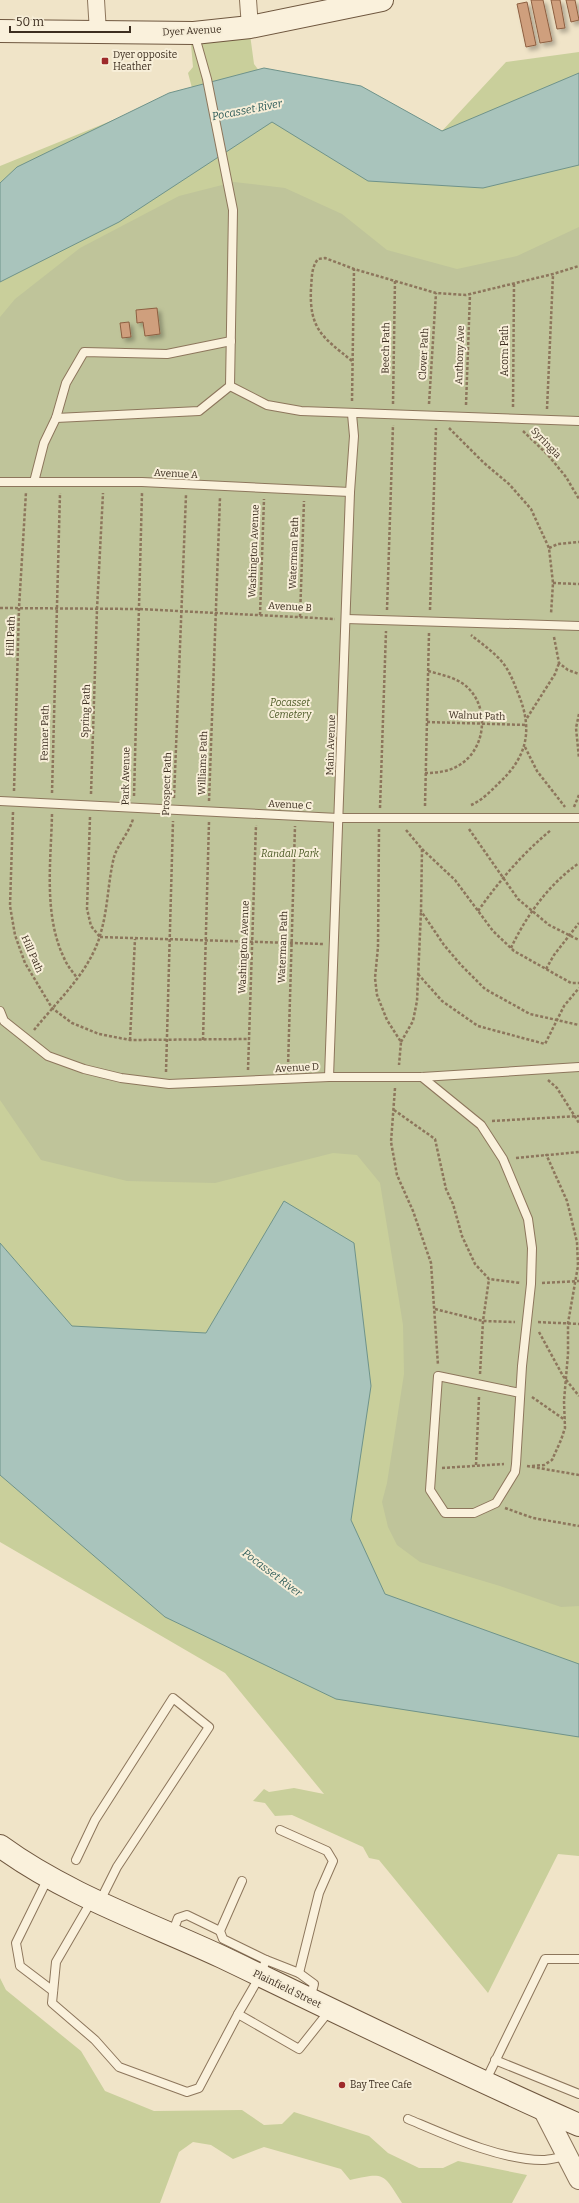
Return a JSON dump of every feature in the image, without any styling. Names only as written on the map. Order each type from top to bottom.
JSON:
[{"type":"main road","name":"Dyer Avenue","points":[[0,32],[194,33],[250,27],[382,0]]},
{"type":"main road","name":"Plainfield Street","points":[[0,1846],[49,1877],[95,1902],[171,1935],[263,1968],[310,2000],[330,2010],[579,2125]]},
{"type":"street","points":[[96,0],[98,32]]},
{"type":"street","points":[[248,0],[250,27]]},
{"type":"street","points":[[543,2109],[579,2179]]},
{"type":"lane","points":[[56,418],[199,411],[230,386],[233,210],[204,70],[194,33]]},
{"type":"lane","points":[[30,482],[44,443],[56,418],[66,383],[84,352],[167,354],[231,341]]},
{"type":"lane","points":[[230,386],[267,405],[301,411],[579,421]]},
{"type":"lane","name":"Main Avenue","points":[[329,1077],[350,492],[354,436],[352,414]]},
{"type":"lane","name":"Avenue A","points":[[0,482],[142,482],[350,492]]},
{"type":"lane","points":[[346,619],[579,626]]},
{"type":"lane","name":"Avenue C","points":[[0,801],[338,818],[568,815],[579,818]]},
{"type":"lane","name":"Avenue D","points":[[0,1011],[4,1021],[48,1056],[84,1069],[121,1078],[166,1084],[329,1077],[422,1077],[579,1067]]},
{"type":"lane","points":[[422,1077],[478,1122],[503,1159],[528,1219],[532,1248],[531,1284],[520,1393],[515,1472],[496,1503],[474,1513],[445,1513],[430,1490],[438,1376],[520,1393]]},
{"type":"lane","points":[[76,1860],[95,1820],[173,1698],[209,1727],[95,1902],[73,1933],[56,1962],[52,2003],[95,2040],[119,2067],[187,2092],[199,2088],[263,1968]]},
{"type":"lane","points":[[280,1830],[327,1851],[333,1861],[319,1892],[300,1973]]},
{"type":"lane","points":[[49,1877],[16,1943],[20,1966],[53,1991]]},
{"type":"lane","points":[[220,1931],[242,1881]]},
{"type":"lane","points":[[171,1935],[178,1918],[187,1915],[220,1931],[223,1938],[263,1968],[300,1973],[314,1984],[310,2000]]},
{"type":"lane","points":[[484,2082],[545,1959],[579,1959]]},
{"type":"lane","points":[[238,2014],[299,2049],[330,2010]]},
{"type":"lane","points":[[495,2060],[579,2094]]},
{"type":"lane","points":[[408,2119],[461,2141],[508,2155],[542,2160],[568,2156]]},
{"type":"path","points":[[352,361],[318,330],[313,321],[311,296],[314,265],[318,259],[325,258],[354,269],[436,293],[470,294],[553,274],[579,266]]},
{"type":"path","points":[[352,414],[354,269]]},
{"type":"path","points":[[547,420],[553,274]]},
{"type":"path","name":"Beech Path","points":[[395,280],[393,415],[379,817],[378,947],[375,978],[377,995],[387,1020],[401,1042]]},
{"type":"path","name":"Acorn Path","points":[[513,419],[514,284]]},
{"type":"path","name":"Clover Path","points":[[433,416],[436,293]]},
{"type":"path","name":"Anthony Ave","points":[[466,417],[470,294]]},
{"type":"path","points":[[433,416],[519,495],[531,510],[549,548],[553,583],[551,626],[559,663],[555,674],[527,717]]},
{"type":"path","name":"Syringia","points":[[513,419],[530,439],[548,455],[566,477],[579,499]]},
{"type":"path","name":"Hill Path","points":[[30,482],[19,608],[10,906],[15,936],[25,963],[52,1008],[72,1023],[99,1034],[130,1040],[165,1041],[249,1039]]},
{"type":"path","name":"Fenner Path","points":[[60,482],[50,892],[54,930],[64,960],[77,978]]},
{"type":"path","name":"Spring Path","points":[[100,937],[91,926],[87,908],[97,609],[104,482]]},
{"type":"path","name":"Park Avenue","points":[[26,1039],[87,966],[100,937],[111,886],[114,856],[130,831],[134,808],[142,482]]},
{"type":"path","name":"Prospect Path","points":[[166,1084],[165,1041],[187,485]]},
{"type":"path","name":"Williams Path","points":[[203,1040],[215,613],[221,486]]},
{"type":"path","name":"Washington Avenue","points":[[260,615],[264,488]]},
{"type":"path","name":"Waterman Path","points":[[300,617],[305,490]]},
{"type":"path","points":[[549,548],[558,544],[579,542]]},
{"type":"path","points":[[553,583],[579,584]]},
{"type":"path","name":"Avenue B","points":[[0,608],[138,609],[346,619]]},
{"type":"path","points":[[466,631],[490,650],[503,663],[512,678],[527,717],[524,746],[519,760],[506,776],[475,804],[468,806]]},
{"type":"path","points":[[559,663],[568,670],[579,674]]},
{"type":"path","points":[[425,773],[445,771],[461,764],[472,753],[481,736],[482,724],[480,705],[470,690],[456,680],[428,672]]},
{"type":"path","points":[[579,714],[576,728],[579,758]]},
{"type":"path","name":"Walnut Path","points":[[427,722],[527,725]]},
{"type":"path","points":[[478,911],[503,876],[521,856],[568,815],[537,770],[524,746]]},
{"type":"path","name":"Washington Avenue","points":[[247,1081],[256,814]]},
{"type":"path","name":"Waterman Path","points":[[288,1079],[295,816]]},
{"type":"path","points":[[460,817],[518,899],[549,925],[579,940]]},
{"type":"path","points":[[392,818],[455,880],[493,931],[511,948],[571,983],[579,983]]},
{"type":"path","points":[[422,848],[418,974],[413,1021],[401,1042],[401,1061],[396,1077],[391,1142],[397,1174],[431,1263],[438,1376]]},
{"type":"path","points":[[511,948],[519,930],[532,911],[546,894],[579,863]]},
{"type":"path","points":[[421,911],[444,945],[485,989],[530,1014],[579,1026]]},
{"type":"path","points":[[546,969],[579,923]]},
{"type":"path","points":[[100,937],[121,936],[135,939],[333,944]]},
{"type":"path","points":[[130,1040],[135,939]]},
{"type":"path","points":[[418,974],[442,1001],[478,1026],[545,1044],[556,1020],[579,988]]},
{"type":"path","points":[[533,1070],[557,1088],[579,1123]]},
{"type":"path","points":[[393,1110],[435,1139],[446,1189],[453,1204],[462,1236],[480,1271],[489,1279],[498,1281],[531,1284],[579,1281]]},
{"type":"path","points":[[478,1122],[579,1116]]},
{"type":"path","points":[[503,1159],[579,1152]]},
{"type":"path","points":[[532,1466],[544,1465],[552,1460],[562,1440],[565,1420],[565,1377],[568,1354],[568,1323],[578,1266],[577,1242],[567,1201],[546,1154]]},
{"type":"path","points":[[435,1309],[483,1321],[528,1322]]},
{"type":"path","points":[[579,1324],[534,1322],[565,1377],[579,1396]]},
{"type":"path","points":[[520,1393],[533,1397],[565,1420]]},
{"type":"path","points":[[496,1503],[509,1511],[533,1518],[579,1526]]},
{"type":"green space","name":"Pocasset Cemetery","points":[[249,27],[254,64],[260,72],[442,131],[506,62],[579,52],[579,1856],[558,1854],[488,1993],[379,1860],[369,1858],[363,1847],[292,1815],[275,1816],[265,1803],[253,1801],[264,1789],[269,1792],[294,1788],[324,1794],[225,1673],[0,1542],[0,166],[192,88],[188,73],[193,67],[190,33]]},
{"type":"green space","name":"Pocasset Cemetery","points":[[234,182],[285,188],[342,214],[387,250],[457,269],[517,256],[579,227],[579,1606],[561,1607],[500,1586],[420,1562],[397,1545],[388,1527],[382,1502],[387,1483],[404,1374],[403,1325],[380,1183],[357,1155],[333,1153],[215,1183],[127,1181],[41,1160],[0,1100],[0,317],[15,299],[80,248],[179,196]]},
{"type":"green space","points":[[0,1978],[6,1990],[81,2051],[105,2091],[154,2111],[242,2110],[264,2125],[282,2124],[294,2112],[369,2136],[388,2153],[419,2168],[443,2168],[458,2161],[527,2175],[512,2203],[402,2203],[391,2186],[382,2177],[370,2176],[350,2180],[341,2169],[264,2147],[233,2159],[211,2145],[193,2142],[179,2152],[160,2203],[0,2203]]},
{"type":"water","name":"Pocasset River","points":[[264,68],[361,86],[442,131],[579,73],[579,165],[483,188],[368,181],[272,122],[119,222],[0,282],[0,183],[17,167],[169,93]]},
{"type":"water","name":"Pocasset River","points":[[284,1201],[354,1243],[371,1386],[351,1520],[385,1594],[579,1664],[579,1737],[336,1699],[165,1617],[0,1475],[0,1243],[72,1326],[206,1333]]},
{"type":"building","points":[[531,0],[543,0],[552,41],[540,43]]},
{"type":"building","points":[[551,0],[560,0],[565,28],[557,29]]},
{"type":"building","points":[[566,0],[575,0],[579,20],[571,22]]},
{"type":"building","points":[[527,2],[536,45],[526,47],[517,4]]},
{"type":"building","points":[[157,308],[160,334],[145,336],[143,322],[137,323],[136,310]]},
{"type":"building","points":[[129,322],[131,337],[122,338],[120,323]]},
{"type":"place","name":"Dyer opposite Heather","points":[[105,61]]},
{"type":"place","name":"Bay Tree Cafe","points":[[342,2085]]},
{"type":"park label","name":"Randall Park","points":[[290,854]]}]
